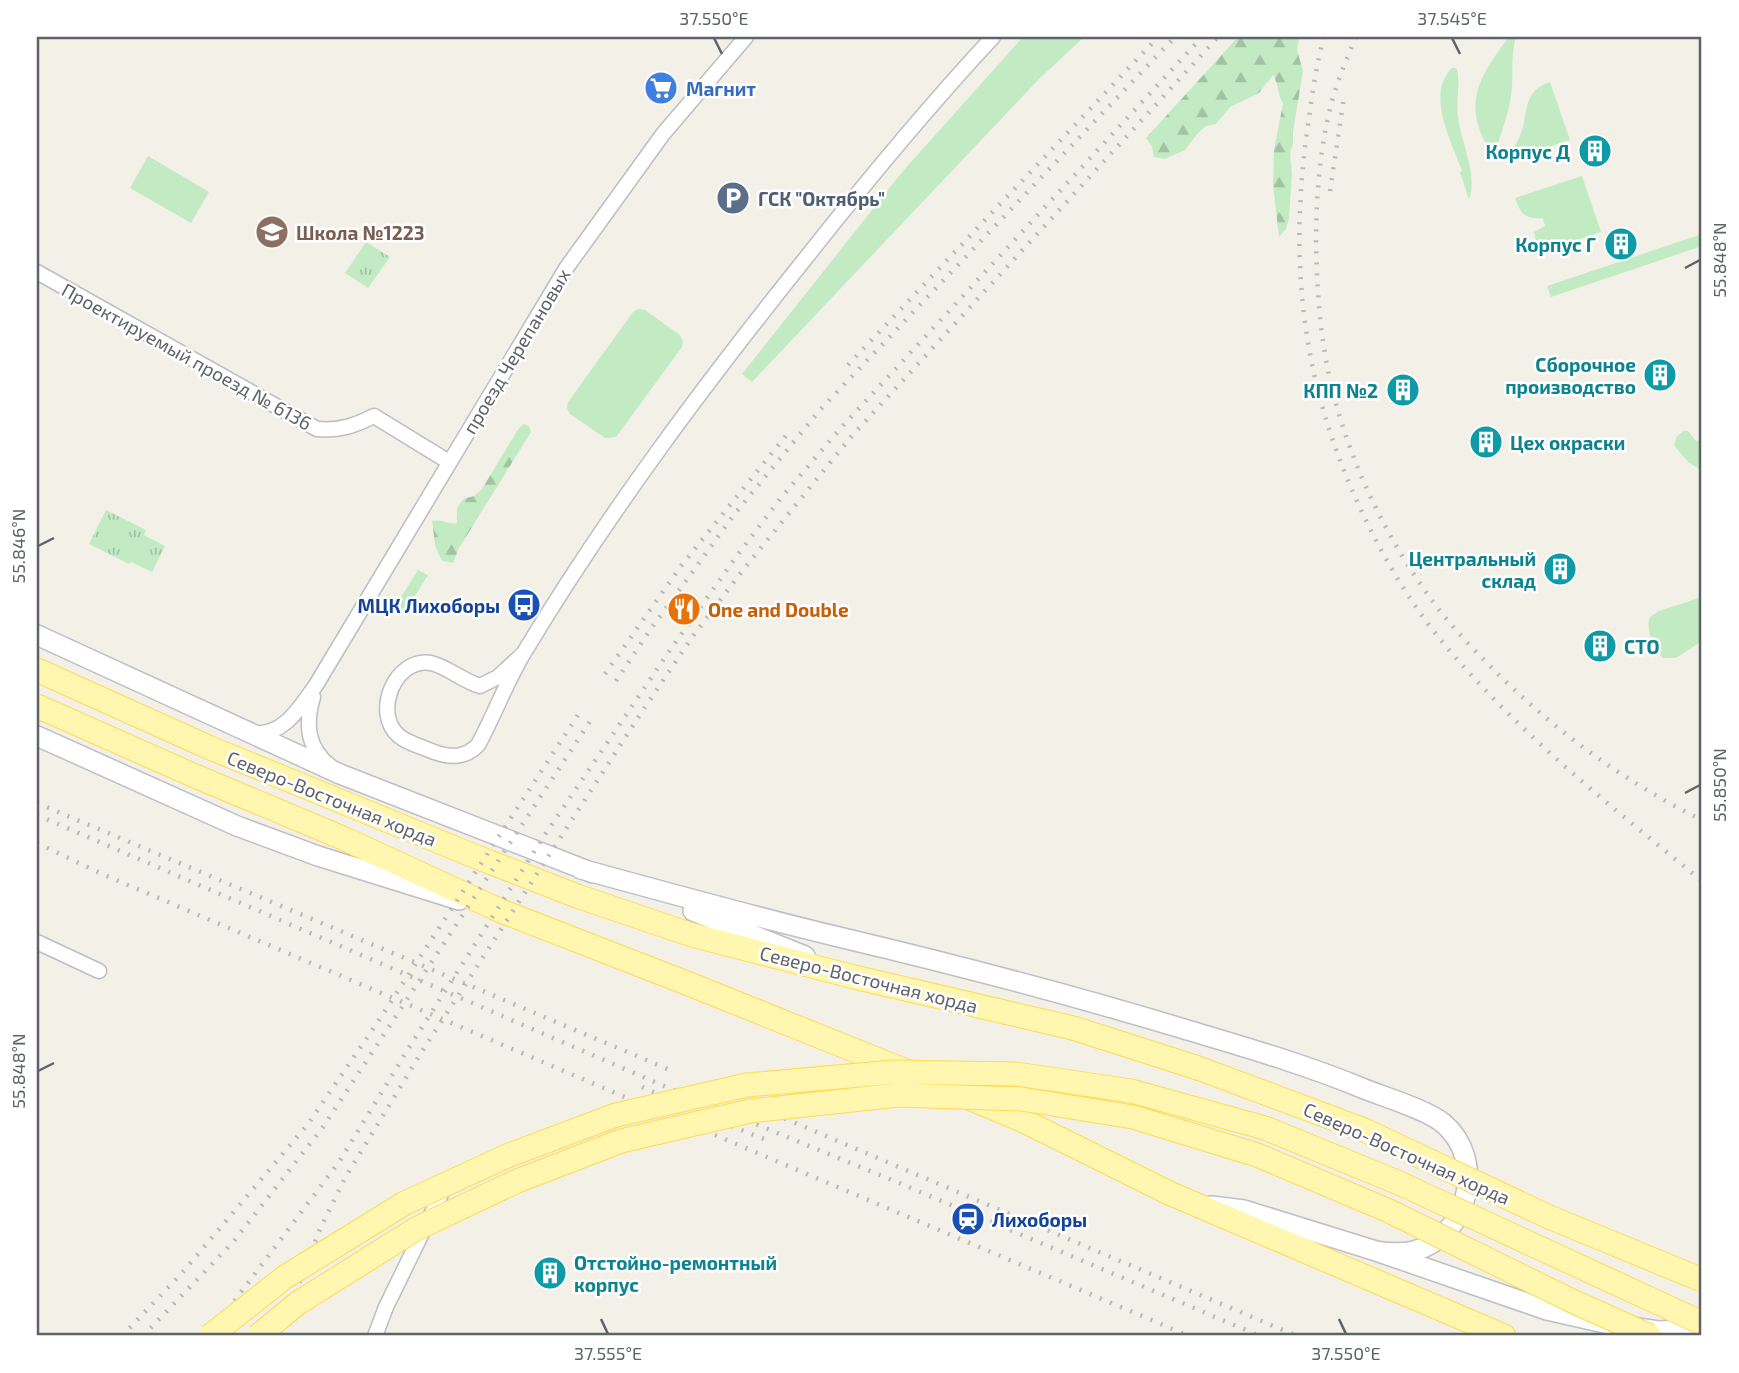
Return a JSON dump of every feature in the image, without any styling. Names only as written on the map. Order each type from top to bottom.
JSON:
[{"type":"main road","name":"Северо-Восточная хорда","points":[[37,670],[208,747],[578,896],[692,935],[854,977],[1073,1028],[1198,1068],[1364,1130],[1549,1217],[1702,1280]]},
{"type":"main road","name":"Северо-Восточная хорда","points":[[37,706],[345,839],[501,911],[830,1040],[1024,1121],[1195,1204],[1498,1334]]},
{"type":"main road","name":"Северо-Восточная хорда","points":[[211,1336],[285,1277],[405,1203],[507,1156],[616,1115],[747,1085],[894,1072],[1016,1074],[1131,1091],[1265,1128],[1399,1183],[1702,1323]]},
{"type":"main road","points":[[258,1336],[298,1303],[416,1228],[517,1181],[621,1141],[751,1111],[898,1095],[1021,1099],[1133,1117],[1256,1156],[1387,1209],[1572,1301],[1650,1336]]},
{"type":"street","name":"проезд Черепановых","points":[[247,732],[264,734],[283,725],[293,717],[316,685],[577,253],[663,134],[746,37]]},
{"type":"street","points":[[524,653],[498,677],[480,686],[464,681],[443,667],[430,663],[414,665],[401,672],[388,697],[387,715],[394,730],[407,741],[444,756],[469,754],[478,745],[495,716],[524,653],[667,438],[746,332],[845,210],[993,37]]},
{"type":"street","name":"Проектируемый проезд № 6136","points":[[37,272],[317,429],[335,430],[355,426],[374,416],[449,462]]},
{"type":"street","points":[[37,635],[340,774],[704,915],[854,977]]},
{"type":"street","name":"проезд Черепановых","points":[[316,685],[309,710],[309,736],[323,760],[340,774]]},
{"type":"street","points":[[37,736],[260,835],[403,884],[501,911]]},
{"type":"street","points":[[581,869],[767,920],[950,963],[1104,1005],[1317,1069],[1436,1118],[1455,1136],[1466,1159],[1468,1185],[1462,1210],[1447,1231],[1426,1246],[1401,1253],[1376,1251]]},
{"type":"street","points":[[37,942],[99,971]]},
{"type":"street","points":[[375,1336],[386,1307],[445,1186]]},
{"type":"street","points":[[1195,1204],[1244,1210],[1376,1251],[1547,1310],[1604,1323],[1658,1331],[1702,1329]]},
{"type":"green space","points":[[1023,37],[1084,37],[1039,79],[752,382],[742,374],[903,171]]},
{"type":"green space","points":[[1238,37],[1299,37],[1297,50],[1303,71],[1290,154],[1292,174],[1289,218],[1286,229],[1279,237],[1273,185],[1274,150],[1283,103],[1273,75],[1259,93],[1230,107],[1216,124],[1206,126],[1185,150],[1165,159],[1154,157],[1152,146],[1146,138]]},
{"type":"green space","points":[[1509,37],[1516,37],[1511,95],[1498,143],[1490,147],[1482,136],[1476,115],[1478,91],[1487,69]]},
{"type":"green space","points":[[1452,68],[1456,68],[1457,72],[1458,117],[1472,179],[1469,200],[1460,172],[1462,171],[1447,133],[1441,104],[1444,79]]},
{"type":"green space","points":[[1550,82],[1570,140],[1503,162],[1519,138],[1530,98],[1541,86]]},
{"type":"green space","points":[[148,156],[209,192],[191,223],[130,188]]},
{"type":"green space","points":[[1582,176],[1601,232],[1539,253],[1534,232],[1545,226],[1543,218],[1524,215],[1515,198]]},
{"type":"green space","points":[[1702,234],[1702,246],[1551,297],[1547,286]]},
{"type":"green space","points":[[366,242],[390,257],[368,288],[345,273]]},
{"type":"green space","points":[[638,309],[645,310],[680,335],[682,347],[616,437],[605,438],[570,414],[568,402],[633,312]]},
{"type":"green space","points":[[524,424],[529,426],[531,432],[459,548],[453,563],[443,561],[436,547],[432,521],[457,523],[457,508],[463,499],[474,496],[482,489]]},
{"type":"green space","points":[[1688,431],[1696,441],[1702,440],[1702,471],[1688,462],[1674,445],[1677,436]]},
{"type":"green space","points":[[106,510],[146,530],[144,535],[165,546],[152,572],[89,544]]},
{"type":"green space","points":[[418,570],[428,575],[405,612],[400,614],[393,610]]},
{"type":"green space","points":[[1702,597],[1702,641],[1676,658],[1663,658],[1651,639],[1650,617],[1659,611]]},
{"type":"railway","points":[[848,365],[1158,37]]},
{"type":"railway","points":[[616,681],[733,516],[820,410],[1175,37]]},
{"type":"railway","points":[[208,1336],[339,1162],[546,833],[668,653],[780,499],[840,429],[1202,37]]},
{"type":"railway","points":[[286,1336],[296,1291],[320,1229],[345,1178],[421,1053],[693,636],[850,438],[1218,37]]},
{"type":"railway","points":[[1324,37],[1313,92],[1302,176],[1300,275],[1313,370],[1325,417],[1362,512],[1412,601],[1449,650],[1478,682],[1507,713],[1570,771],[1702,881]]},
{"type":"railway","points":[[1356,37],[1334,93],[1324,136],[1318,189],[1317,278],[1327,367],[1348,443],[1372,501],[1402,556],[1444,616],[1524,699],[1571,738],[1621,774],[1702,820]]},
{"type":"railway","points":[[1330,191],[1344,97]]},
{"type":"railway","points":[[605,674],[681,566],[788,433]]},
{"type":"railway","points":[[122,1336],[182,1273],[308,1124],[580,712]]},
{"type":"railway","points":[[143,1336],[234,1241],[323,1127],[591,720]]},
{"type":"railway","points":[[37,803],[670,1070]]},
{"type":"railway","points":[[37,815],[685,1095]]},
{"type":"railway","points":[[37,843],[100,873],[674,1118]]},
{"type":"railway","points":[[642,1087],[681,1104]]},
{"type":"railway","points":[[734,1097],[1297,1336]]},
{"type":"railway","points":[[726,1112],[1260,1336]]},
{"type":"railway","points":[[721,1122],[772,1142]]},
{"type":"railway","points":[[715,1135],[1189,1336]]},
{"type":"place","name":"Магнит","points":[[661,88]]},
{"type":"place","name":"Корпус Д","points":[[1595,151]]},
{"type":"place","name":"ГСК \"Октябрь\"","points":[[733,198]]},
{"type":"place","name":"Школа №1223","points":[[272,232]]},
{"type":"place","name":"Корпус Г","points":[[1621,244]]},
{"type":"place","name":"Сборочное производство","points":[[1660,375]]},
{"type":"place","name":"КПП №2","points":[[1403,390]]},
{"type":"place","name":"Цех окраски","points":[[1486,442]]},
{"type":"place","name":"Центральный склад","points":[[1560,569]]},
{"type":"place","name":"МЦК Лихоборы","points":[[524,605]]},
{"type":"place","name":"One and Double","points":[[684,609]]},
{"type":"place","name":"СТО","points":[[1600,646]]},
{"type":"place","name":"Лихоборы","points":[[968,1219]]},
{"type":"place","name":"Отстойно-ремонтный корпус","points":[[550,1273]]}]
